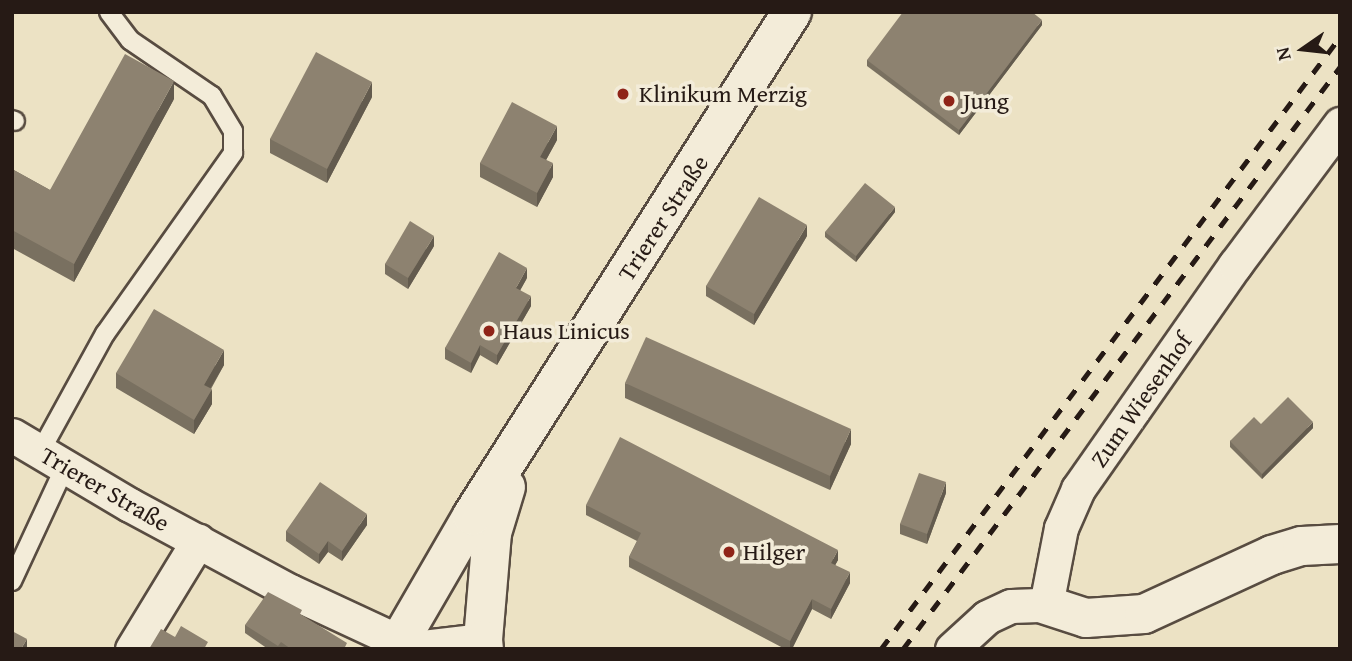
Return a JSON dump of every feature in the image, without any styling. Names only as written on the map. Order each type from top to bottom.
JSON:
[{"type":"street","name":"Trierer Straße","points":[[398,645],[472,516],[792,12]]},
{"type":"street","name":"Zum Wiesenhof","points":[[1046,605],[1061,528],[1078,489],[1236,265],[1340,124]]},
{"type":"street","name":"Trierer Straße","points":[[39,451],[290,591],[398,645],[483,645],[492,533],[508,479],[532,422]]},
{"type":"street","name":"Trierer Straße","points":[[132,649],[198,541]]},
{"type":"street","points":[[952,649],[978,624],[999,611],[1027,603],[1046,605],[1086,618],[1110,619],[1144,614],[1272,555],[1302,546],[1335,547]]},
{"type":"lane","points":[[12,581],[39,451],[105,334],[233,153],[233,131],[212,96],[130,40],[109,12]]},
{"type":"building","name":"Jung","points":[[903,12],[1032,12],[1042,20],[959,130],[867,60]]},
{"type":"building","points":[[316,52],[372,82],[327,169],[270,139]]},
{"type":"building","points":[[125,54],[174,81],[74,264],[12,230],[12,169],[50,190]]},
{"type":"building","points":[[512,102],[557,126],[540,157],[553,163],[537,193],[480,163]]},
{"type":"building","points":[[865,183],[895,207],[856,256],[825,232]]},
{"type":"building","points":[[759,197],[807,225],[754,314],[706,286]]},
{"type":"building","points":[[410,221],[434,236],[408,278],[385,264]]},
{"type":"building","name":"Haus Linicus","points":[[499,252],[527,268],[516,288],[531,296],[497,355],[480,345],[471,363],[445,348]]},
{"type":"building","points":[[154,309],[224,350],[204,385],[212,389],[194,420],[116,373]]},
{"type":"building","points":[[646,337],[851,429],[830,476],[625,383]]},
{"type":"building","points":[[1288,397],[1313,422],[1262,474],[1230,441],[1254,417],[1261,424]]},
{"type":"building","name":"Hilger","points":[[620,437],[838,550],[831,563],[850,572],[831,609],[812,599],[790,641],[629,557],[641,533],[586,505]]},
{"type":"building","points":[[919,473],[946,482],[927,534],[900,524]]},
{"type":"building","points":[[320,482],[367,514],[342,551],[328,541],[319,554],[286,531]]},
{"type":"building","points":[[268,592],[302,610],[300,614],[347,643],[344,649],[291,649],[281,642],[278,646],[245,625]]},
{"type":"building","points":[[181,626],[208,642],[204,649],[149,649],[161,629],[175,637]]},
{"type":"building","points":[[12,631],[27,639],[21,649],[12,649]]},
{"type":"railway","points":[[881,649],[1340,37]]},
{"type":"railway","points":[[903,649],[1340,67]]},
{"type":"place","name":"Klinikum Merzig","points":[[623,94]]},
{"type":"place","name":"Jung","points":[[949,101]]},
{"type":"place","name":"Haus Linicus","points":[[489,331]]},
{"type":"place","name":"Hilger","points":[[729,552]]}]
